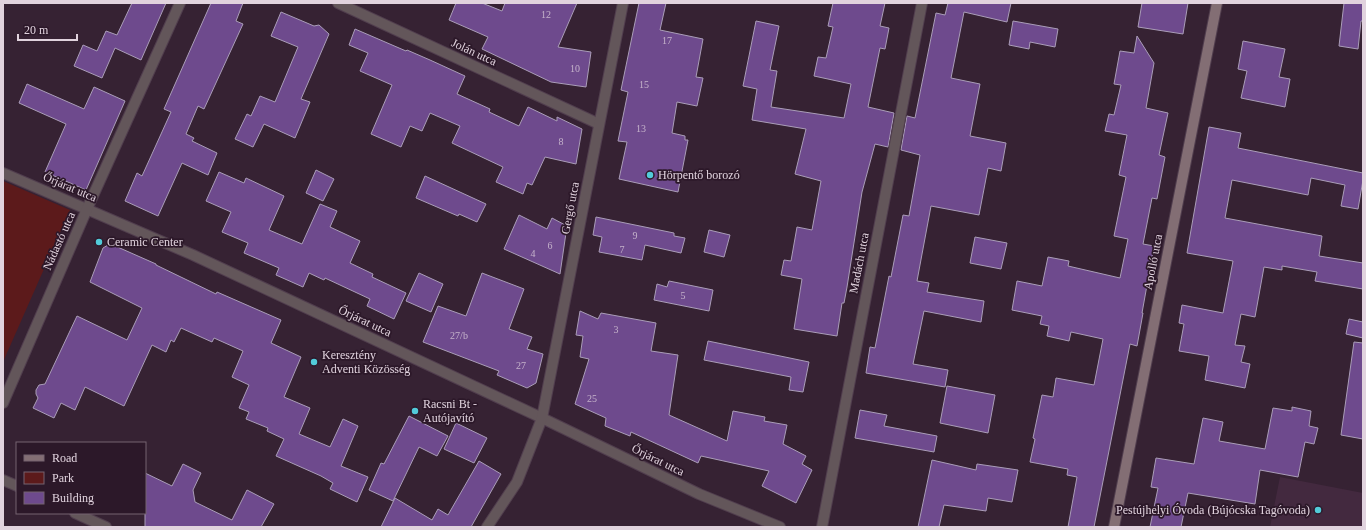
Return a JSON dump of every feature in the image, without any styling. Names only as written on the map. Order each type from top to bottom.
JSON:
[{"type":"street","name":"Nádastó utca","points":[[3,403],[87,209],[180,3]]},
{"type":"street","name":"Jolán utca","points":[[338,3],[599,124]]},
{"type":"street","name":"Gergő utca","points":[[486,527],[517,482],[542,418],[623,3]]},
{"type":"street","name":"Madách utca","points":[[822,527],[922,3]]},
{"type":"street","name":"Apolló utca","points":[[1114,527],[1217,3]]},
{"type":"street","name":"Őrjárat utca","points":[[3,173],[193,255],[542,418],[699,494],[780,527]]},
{"type":"street","points":[[3,480],[16,486]]},
{"type":"street","points":[[77,514],[106,527]]},
{"type":"shaded area","name":"Pestújhelyi Óvoda (Bújócska Tagóvoda)","points":[[1280,477],[1363,493],[1363,527],[1270,527]]},
{"type":"green space","points":[[3,181],[70,210],[3,362]]},
{"type":"building","points":[[132,3],[166,3],[141,60],[115,48],[102,78],[74,66],[83,45],[97,51],[106,31],[117,35]]},
{"type":"building","points":[[211,3],[243,3],[236,21],[243,24],[204,109],[198,106],[186,134],[194,138],[192,141],[217,153],[208,175],[182,163],[158,216],[125,201],[137,173],[142,176],[171,112],[164,109]]},
{"type":"building","points":[[456,3],[482,3],[502,11],[505,3],[577,3],[558,47],[591,52],[586,87],[551,82],[482,49],[488,37],[449,20]]},
{"type":"building","points":[[639,3],[666,3],[660,30],[703,39],[696,77],[703,78],[697,106],[677,102],[672,133],[685,136],[685,140],[688,140],[678,192],[619,179],[627,142],[618,141],[628,92],[621,90]]},
{"type":"building","points":[[833,3],[885,3],[880,26],[889,28],[885,49],[880,48],[868,107],[894,113],[888,147],[875,144],[862,192],[847,287],[844,303],[842,303],[837,336],[794,329],[802,279],[781,275],[784,260],[791,261],[797,227],[812,230],[821,181],[795,174],[806,129],[752,120],[757,89],[743,86],[756,21],[779,26],[770,70],[777,71],[771,107],[844,118],[851,84],[814,76],[818,57],[826,58],[833,27],[828,26]]},
{"type":"building","points":[[948,3],[1011,3],[1007,22],[964,12],[951,78],[980,84],[970,136],[1006,143],[1001,171],[988,168],[979,215],[931,206],[917,281],[929,283],[927,292],[984,301],[981,322],[924,311],[913,364],[948,370],[945,387],[866,373],[870,347],[875,348],[903,215],[909,216],[920,155],[901,150],[907,116],[915,118],[936,13],[945,15]]},
{"type":"building","points":[[1142,3],[1188,3],[1183,34],[1138,27]]},
{"type":"building","points":[[1344,3],[1363,3],[1363,21],[1361,21],[1358,49],[1339,46]]},
{"type":"building","points":[[281,12],[314,26],[319,25],[329,34],[301,99],[310,102],[295,138],[264,124],[253,147],[235,139],[247,114],[251,116],[260,96],[275,102],[298,47],[271,36]]},
{"type":"building","points":[[1013,21],[1058,29],[1055,47],[1030,42],[1029,49],[1009,45]]},
{"type":"building","points":[[355,29],[465,76],[457,94],[490,109],[489,112],[519,126],[528,107],[557,121],[557,117],[582,129],[576,164],[545,157],[532,185],[527,183],[523,194],[496,182],[503,167],[452,143],[460,126],[430,113],[422,131],[410,126],[401,147],[371,134],[392,85],[360,71],[368,53],[349,45]]},
{"type":"building","points":[[1137,36],[1154,63],[1146,108],[1168,113],[1159,155],[1165,157],[1157,199],[1152,198],[1143,244],[1154,246],[1137,346],[1130,344],[1094,527],[1068,527],[1077,477],[1067,475],[1068,469],[1030,462],[1035,439],[1033,438],[1042,395],[1053,397],[1056,378],[1094,385],[1103,339],[1071,332],[1069,341],[1047,336],[1049,326],[1040,324],[1042,316],[1012,310],[1017,281],[1042,286],[1048,257],[1069,261],[1068,266],[1120,278],[1128,239],[1114,236],[1126,177],[1119,175],[1127,135],[1105,131],[1109,114],[1114,115],[1121,85],[1114,84],[1120,51],[1134,53]]},
{"type":"building","points":[[1243,41],[1285,49],[1279,77],[1290,79],[1285,107],[1241,98],[1247,71],[1238,69]]},
{"type":"building","points":[[27,84],[84,109],[94,87],[125,101],[86,190],[45,172],[66,124],[19,103]]},
{"type":"building","points":[[1209,127],[1241,133],[1238,148],[1363,173],[1358,209],[1341,206],[1345,185],[1311,178],[1308,195],[1232,180],[1225,218],[1322,236],[1319,256],[1363,263],[1363,289],[1315,281],[1317,272],[1282,266],[1282,270],[1264,267],[1255,317],[1241,314],[1235,345],[1245,346],[1241,362],[1250,364],[1245,388],[1205,380],[1209,356],[1179,351],[1184,324],[1179,323],[1182,305],[1223,313],[1233,261],[1187,253]]},
{"type":"building","points":[[316,170],[334,179],[323,201],[306,193]]},
{"type":"building","points":[[219,172],[244,183],[246,178],[284,196],[269,230],[302,244],[320,204],[337,211],[330,227],[360,241],[350,263],[373,274],[372,277],[406,293],[394,319],[367,306],[370,299],[325,278],[324,280],[309,273],[303,287],[276,275],[279,268],[244,253],[248,243],[222,232],[231,212],[206,201]]},
{"type":"building","points":[[425,176],[486,204],[477,222],[459,214],[458,216],[416,198]]},
{"type":"building","points":[[519,215],[547,229],[552,218],[567,226],[560,274],[504,249]]},
{"type":"building","points":[[596,217],[674,233],[674,236],[685,238],[681,253],[645,245],[642,260],[599,252],[602,237],[593,235]]},
{"type":"building","points":[[709,230],[730,235],[724,257],[704,252]]},
{"type":"building","points":[[975,237],[1007,243],[1001,269],[970,263]]},
{"type":"building","points":[[108,245],[113,245],[156,264],[216,294],[217,292],[281,320],[271,343],[301,357],[284,397],[310,408],[299,434],[330,447],[343,419],[358,426],[341,466],[368,477],[357,502],[330,489],[333,483],[321,476],[276,456],[284,439],[267,431],[268,428],[246,419],[249,412],[239,408],[249,385],[232,377],[243,351],[214,338],[212,342],[181,328],[174,342],[171,340],[166,352],[152,345],[124,406],[85,387],[75,410],[61,403],[54,418],[33,408],[38,398],[36,390],[39,385],[45,384],[77,316],[127,340],[142,308],[90,282],[103,248]]},
{"type":"building","points":[[419,273],[443,284],[431,312],[406,301]]},
{"type":"building","points":[[482,273],[524,289],[509,329],[532,337],[527,349],[543,354],[536,383],[527,388],[497,375],[499,371],[423,342],[438,306],[466,316]]},
{"type":"building","points":[[669,281],[713,290],[709,311],[654,300],[657,284],[667,287]]},
{"type":"building","points":[[580,311],[598,319],[601,313],[656,323],[651,351],[678,355],[669,415],[727,441],[733,411],[765,417],[764,421],[787,425],[783,444],[806,456],[802,464],[812,470],[796,503],[762,486],[769,471],[701,456],[698,463],[631,432],[630,436],[605,426],[606,418],[575,404],[589,359],[580,357],[583,336],[576,335]]},
{"type":"building","points":[[1349,319],[1363,322],[1363,338],[1346,334]]},
{"type":"building","points":[[708,341],[809,362],[803,392],[789,390],[791,377],[704,360]]},
{"type":"building","points":[[1354,342],[1363,343],[1363,439],[1341,435]]},
{"type":"building","points":[[947,386],[995,395],[988,433],[940,423]]},
{"type":"building","points":[[1292,407],[1311,411],[1309,426],[1318,428],[1314,444],[1305,442],[1298,477],[1260,470],[1255,504],[1188,493],[1181,527],[1150,527],[1158,488],[1151,487],[1156,458],[1194,464],[1203,418],[1223,422],[1219,441],[1265,449],[1273,408],[1292,411]]},
{"type":"building","points":[[860,410],[887,415],[884,426],[937,436],[934,452],[855,438]]},
{"type":"building","points":[[409,416],[448,436],[437,456],[419,447],[393,501],[369,490],[381,463],[384,464]]},
{"type":"building","points":[[456,423],[487,438],[474,463],[444,449]]},
{"type":"building","points":[[932,460],[976,470],[977,464],[1018,470],[1012,502],[988,498],[986,511],[944,505],[939,527],[918,527]]},
{"type":"building","points":[[479,461],[501,474],[471,527],[381,527],[395,498],[432,520],[438,509],[448,515]]},
{"type":"building","points":[[183,464],[201,473],[193,490],[195,502],[232,520],[247,490],[274,504],[261,527],[145,527],[146,473],[172,486]]},
{"type":"place","name":"Hörpentő borozó","points":[[650,175]]},
{"type":"place","name":"Ceramic Center","points":[[99,242]]},
{"type":"place","name":"Keresztény Adventi Közösség","points":[[314,362]]},
{"type":"place","name":"Racsni Bt - Autójavító","points":[[415,411]]},
{"type":"place","name":"Pestújhelyi Óvoda (Bújócska Tagóvoda)","points":[[1318,510]]}]
